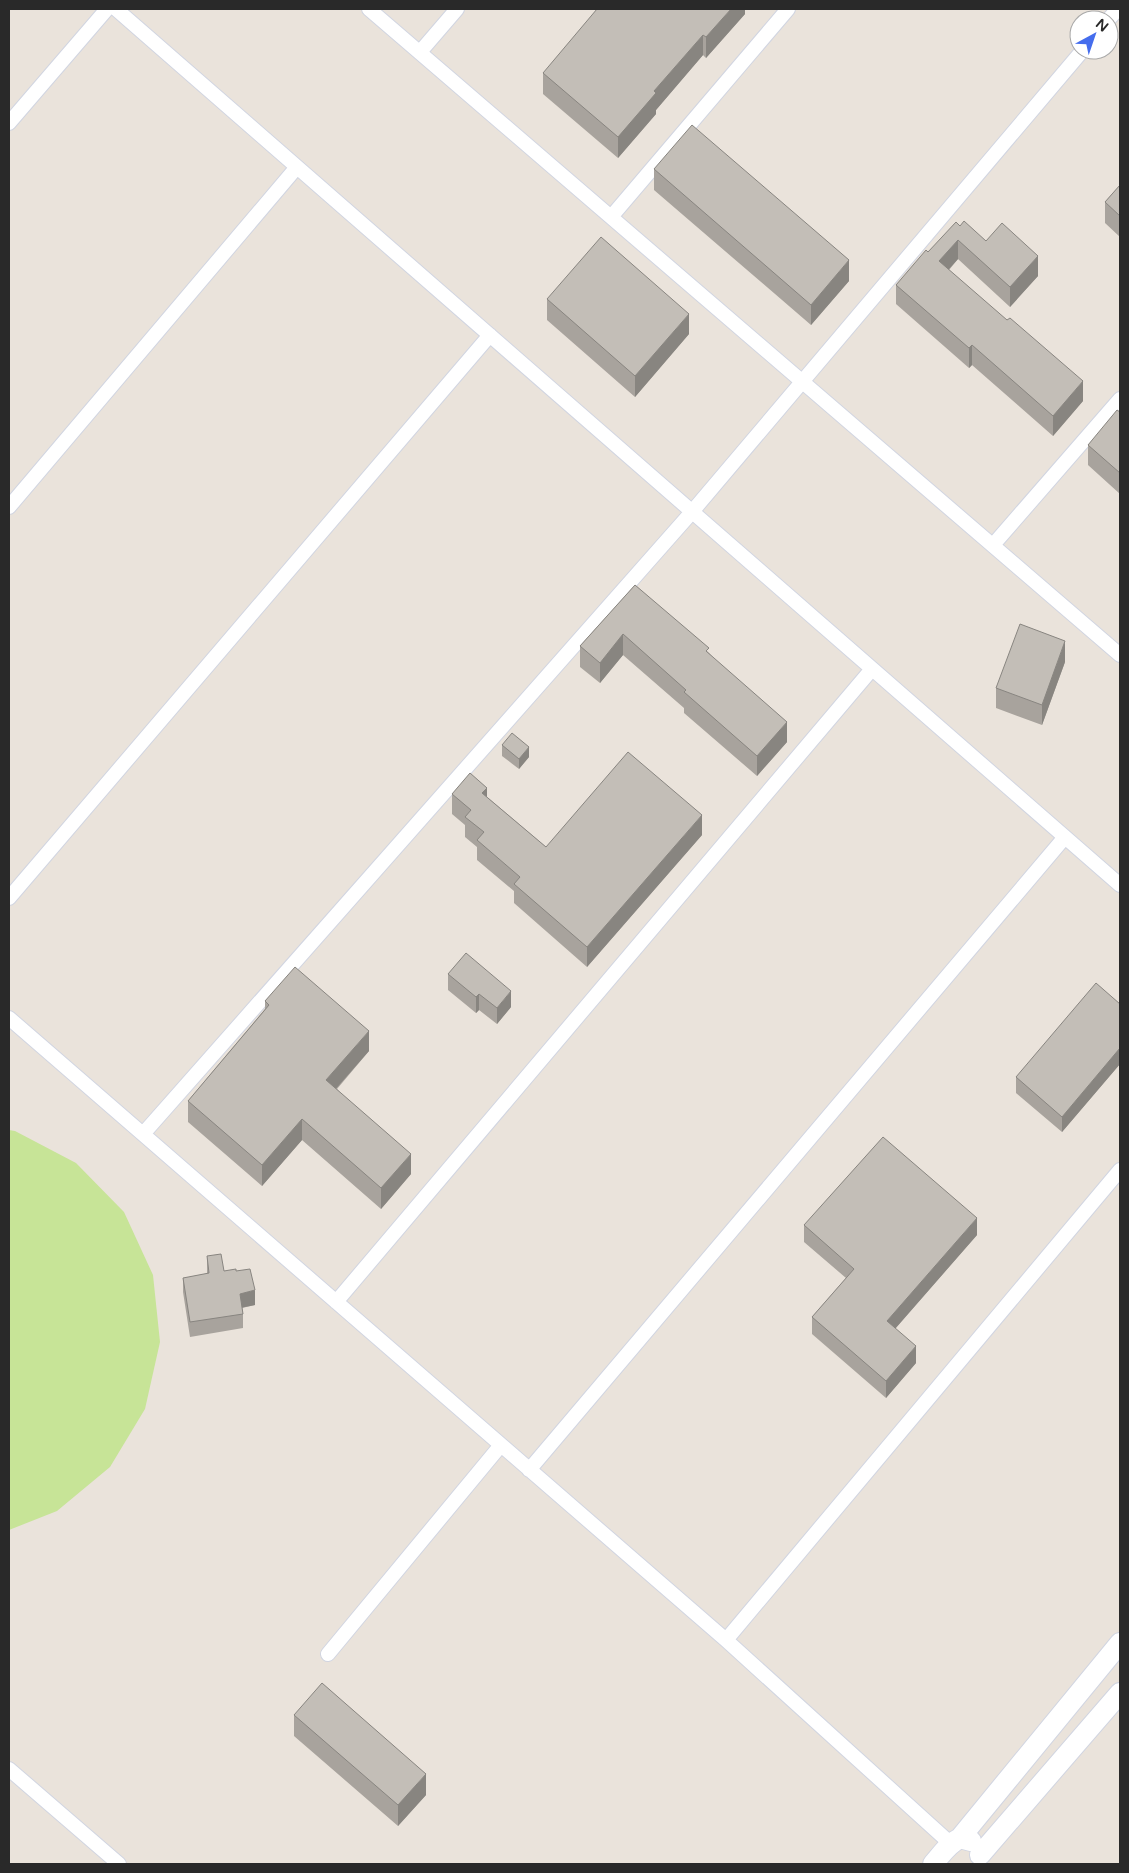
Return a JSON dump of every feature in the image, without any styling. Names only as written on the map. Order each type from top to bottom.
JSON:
[{"type":"street","points":[[9,124],[107,9]]},
{"type":"street","points":[[116,9],[1120,886]]},
{"type":"street","points":[[369,9],[1120,655]]},
{"type":"street","points":[[420,52],[457,9]]},
{"type":"street","points":[[611,217],[788,9]]},
{"type":"street","points":[[143,1134],[691,513],[1075,60]]},
{"type":"street","points":[[9,507],[297,167]]},
{"type":"street","points":[[9,898],[490,335]]},
{"type":"street","points":[[993,545],[1120,399]]},
{"type":"street","points":[[336,1302],[872,669]]},
{"type":"street","points":[[529,1470],[1065,837]]},
{"type":"street","points":[[9,1018],[726,1640],[947,1852]]},
{"type":"street","points":[[726,1640],[1120,1170]]},
{"type":"street","points":[[328,1654],[502,1445]]},
{"type":"street","points":[[947,1852],[1120,1643]]},
{"type":"street","points":[[978,1860],[1120,1693]]},
{"type":"street","points":[[9,1769],[119,1864]]},
{"type":"street","points":[[947,1852],[970,1840],[977,1846],[978,1860]]},
{"type":"green space","points":[[9,1130],[15,1131],[76,1163],[124,1212],[153,1275],[160,1342],[145,1409],[110,1467],[57,1511],[9,1530]]},
{"type":"building","points":[[597,9],[731,9],[706,37],[703,35],[654,91],[656,93],[618,137],[543,73]]},
{"type":"building","points":[[692,125],[849,260],[811,305],[654,169]]},
{"type":"building","points":[[1120,185],[1120,216],[1105,202]]},
{"type":"building","points":[[964,221],[986,241],[1002,223],[1038,256],[1010,287],[958,240],[939,261],[1007,320],[1010,318],[1083,381],[1053,416],[972,345],[969,348],[896,285],[926,250],[928,252],[956,222],[960,226]]},
{"type":"building","points":[[601,237],[689,314],[635,376],[547,299]]},
{"type":"building","points":[[1117,410],[1120,412],[1120,473],[1088,445]]},
{"type":"building","points":[[635,585],[709,648],[706,651],[787,722],[757,756],[684,692],[686,690],[623,634],[600,663],[580,646]]},
{"type":"building","points":[[1020,624],[1065,641],[1042,705],[996,688]]},
{"type":"building","points":[[512,733],[529,747],[519,759],[502,745]]},
{"type":"building","points":[[628,752],[702,815],[587,947],[514,884],[520,877],[477,840],[484,832],[465,817],[471,810],[452,794],[470,773],[487,788],[482,793],[546,847]]},
{"type":"building","points":[[466,953],[511,991],[497,1008],[479,994],[476,997],[448,974]]},
{"type":"building","points":[[295,967],[369,1031],[326,1080],[411,1154],[381,1188],[302,1119],[262,1165],[188,1101],[269,1005],[265,1001]]},
{"type":"building","points":[[1096,983],[1120,1004],[1120,1048],[1062,1117],[1016,1077]]},
{"type":"building","points":[[883,1137],[977,1218],[887,1321],[916,1346],[886,1381],[812,1317],[854,1269],[804,1225]]},
{"type":"building","points":[[221,1254],[224,1271],[250,1269],[255,1290],[240,1294],[243,1314],[190,1322],[183,1278],[209,1273],[207,1256]]},
{"type":"building","points":[[322,1683],[426,1774],[398,1805],[294,1715]]}]
